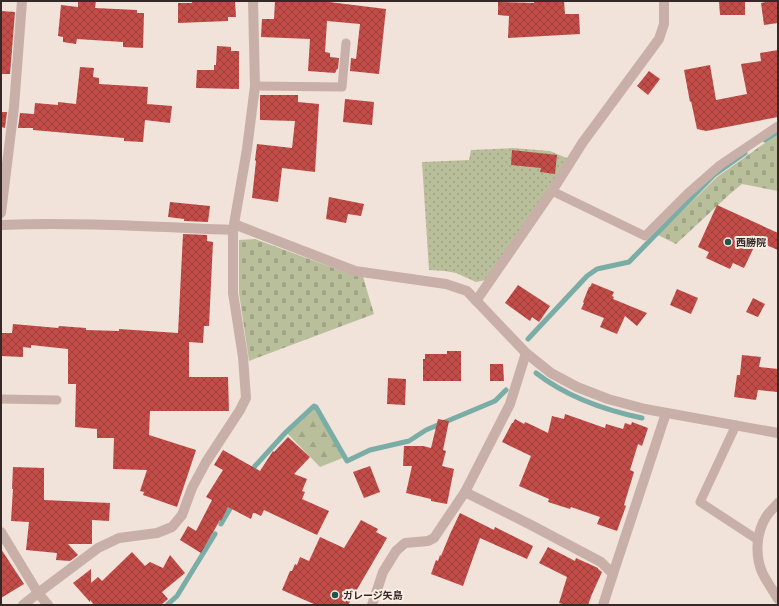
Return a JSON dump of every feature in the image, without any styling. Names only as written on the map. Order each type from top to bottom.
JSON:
[{"type":"street","points":[[1,213],[14,107],[22,1]]},
{"type":"street","points":[[23,605],[98,548],[119,538],[157,533],[172,527],[182,515],[192,488],[206,462],[240,410],[246,398],[243,358],[233,293],[233,227],[247,149],[256,86],[253,1]]},
{"type":"street","points":[[476,301],[552,191],[583,142],[659,39],[664,24],[664,1]]},
{"type":"street","points":[[1,225],[56,223],[110,224],[154,227],[233,227],[355,271],[446,284],[467,291],[526,353],[550,373],[577,387],[608,399],[645,409],[778,433]]},
{"type":"street","points":[[372,605],[383,572],[396,551],[405,543],[428,541],[434,538],[465,492],[510,404],[526,353]]},
{"type":"street","points":[[603,605],[666,413]]},
{"type":"street","points":[[465,492],[601,562],[613,574]]},
{"type":"street","points":[[778,503],[760,528],[758,540],[758,559],[763,573],[778,599]]},
{"type":"street","points":[[1,532],[38,593],[48,605]]},
{"type":"lane","points":[[256,86],[342,88],[346,42]]},
{"type":"lane","points":[[552,191],[645,236],[687,194],[720,165],[778,126]]},
{"type":"lane","points":[[1,399],[57,400]]},
{"type":"lane","points":[[736,425],[700,502],[758,540]]},
{"type":"green space","points":[[778,135],[778,191],[742,184],[676,244],[658,235],[717,177]]},
{"type":"green space","points":[[513,148],[550,151],[569,159],[486,280],[476,282],[456,273],[429,270],[422,162],[469,160],[471,150]]},
{"type":"green space","points":[[255,239],[347,273],[363,277],[374,314],[249,361],[239,293],[239,240]]},
{"type":"green space","points":[[316,407],[345,457],[320,467],[287,433]]},
{"type":"building","points":[[78,1],[96,1],[95,8],[137,10],[137,13],[144,13],[143,48],[123,47],[123,42],[77,39],[76,44],[63,42],[63,37],[58,36],[61,5],[78,7]]},
{"type":"building","points":[[192,1],[235,1],[236,17],[228,17],[228,21],[178,23],[178,3],[192,3]]},
{"type":"building","points":[[275,1],[329,1],[386,9],[379,74],[350,71],[351,58],[356,59],[360,24],[327,21],[325,52],[330,53],[330,57],[339,58],[338,69],[335,73],[308,71],[310,39],[261,37],[262,19],[274,19]]},
{"type":"building","points":[[534,1],[564,1],[565,14],[579,14],[580,34],[508,38],[509,16],[498,15],[498,2],[534,3]]},
{"type":"building","points":[[719,1],[745,1],[745,15],[720,15]]},
{"type":"building","points":[[778,1],[778,23],[764,25],[761,3]]},
{"type":"building","points":[[1,11],[15,12],[10,74],[1,74]]},
{"type":"building","points":[[217,46],[231,47],[231,51],[239,51],[239,89],[196,88],[197,70],[214,70],[214,65],[216,65]]},
{"type":"building","points":[[778,50],[778,117],[706,131],[697,129],[684,70],[710,65],[716,100],[747,94],[741,64],[761,61],[760,53]]},
{"type":"building","points":[[80,67],[94,68],[93,77],[99,78],[99,84],[148,87],[147,104],[172,106],[170,123],[145,120],[143,142],[124,141],[124,138],[33,130],[33,128],[18,128],[20,113],[34,114],[35,103],[58,105],[58,102],[76,104]]},
{"type":"building","points":[[649,71],[660,79],[648,95],[637,86]]},
{"type":"building","points":[[260,95],[298,95],[298,102],[319,104],[315,172],[282,168],[278,202],[252,198],[257,144],[292,148],[295,121],[260,120]]},
{"type":"building","points":[[345,99],[374,102],[372,125],[343,122]]},
{"type":"building","points":[[1,112],[7,112],[5,128],[1,127]]},
{"type":"building","points":[[512,150],[557,155],[555,174],[540,172],[541,168],[511,165]]},
{"type":"building","points":[[329,197],[364,204],[361,216],[348,214],[346,223],[326,219]]},
{"type":"building","points":[[170,202],[210,206],[208,222],[184,221],[184,219],[168,217]]},
{"type":"building","points":[[717,205],[778,233],[778,250],[757,241],[744,268],[733,263],[730,269],[706,258],[709,252],[698,247]]},
{"type":"building","points":[[183,234],[207,235],[207,241],[213,242],[209,326],[204,326],[203,343],[189,342],[189,377],[228,377],[229,411],[150,411],[149,435],[196,450],[177,507],[143,495],[144,492],[140,491],[147,470],[113,469],[114,438],[97,438],[97,429],[75,427],[76,384],[68,384],[68,349],[31,345],[31,348],[23,347],[23,357],[1,356],[1,333],[12,333],[13,324],[58,328],[59,326],[86,328],[86,330],[119,331],[119,329],[178,333]]},
{"type":"building","points":[[592,283],[614,292],[612,296],[614,297],[613,299],[647,313],[637,326],[625,316],[617,334],[600,327],[604,318],[581,309],[589,287]]},
{"type":"building","points":[[518,285],[550,306],[539,322],[532,317],[530,321],[505,303]]},
{"type":"building","points":[[677,289],[698,298],[691,314],[670,305]]},
{"type":"building","points":[[753,298],[765,304],[758,317],[746,312]]},
{"type":"building","points":[[447,351],[461,351],[461,381],[423,381],[423,359],[425,359],[425,354],[447,354]]},
{"type":"building","points":[[742,355],[761,357],[759,367],[778,369],[778,392],[758,390],[756,400],[734,397],[737,375],[740,375]]},
{"type":"building","points":[[490,364],[503,364],[504,381],[490,381]]},
{"type":"building","points":[[388,378],[406,379],[405,405],[387,404]]},
{"type":"building","points":[[565,414],[605,428],[606,424],[623,429],[625,423],[631,425],[632,422],[648,428],[642,446],[638,444],[630,470],[634,472],[624,505],[626,506],[617,531],[597,524],[600,517],[571,507],[570,509],[548,502],[549,499],[519,486],[531,456],[502,442],[512,423],[515,419],[548,433],[552,416],[564,419]]},
{"type":"building","points":[[438,419],[449,421],[443,450],[446,451],[442,466],[454,469],[447,504],[431,501],[431,499],[406,493],[412,466],[403,466],[404,446],[423,446],[431,448]]},
{"type":"building","points":[[288,437],[310,457],[294,474],[307,479],[302,491],[305,492],[302,499],[329,511],[317,535],[264,510],[261,516],[253,513],[251,519],[228,507],[201,553],[180,540],[188,526],[196,531],[212,500],[206,497],[223,470],[214,465],[223,450],[260,471],[273,451],[274,452]]},
{"type":"building","points":[[370,466],[380,492],[364,498],[353,472]]},
{"type":"building","points":[[13,467],[44,468],[44,500],[110,503],[109,521],[92,520],[92,544],[68,544],[78,555],[70,561],[56,560],[57,553],[26,550],[29,522],[11,521]]},
{"type":"building","points":[[460,513],[494,530],[495,527],[533,546],[527,559],[480,538],[463,586],[431,574],[436,560],[438,561],[440,555],[441,556]]},
{"type":"building","points":[[361,520],[378,529],[376,532],[387,538],[348,605],[316,605],[282,590],[290,571],[292,571],[295,564],[297,565],[300,557],[309,561],[320,537],[344,548]]},
{"type":"building","points":[[548,547],[575,561],[576,558],[598,568],[602,572],[588,605],[566,605],[559,603],[567,577],[539,563]]},
{"type":"building","points":[[1,549],[24,584],[1,598]]},
{"type":"building","points":[[132,552],[145,566],[150,562],[163,568],[170,555],[185,573],[162,592],[168,599],[161,605],[94,605],[73,583],[91,569],[91,583],[98,577],[102,581]]},
{"type":"waterway","points":[[765,140],[778,132]]},
{"type":"waterway","points":[[528,339],[587,276],[597,269],[629,262],[714,175],[745,153]]},
{"type":"waterway","points":[[536,373],[560,389],[586,402],[642,418]]},
{"type":"waterway","points":[[251,473],[255,466],[286,432],[314,406],[316,407],[347,461],[370,450],[409,441],[426,430],[495,401],[506,390]]},
{"type":"waterway","points":[[221,524],[234,502]]},
{"type":"waterway","points":[[167,605],[177,596],[215,534]]},
{"type":"place","name":"西勝院","points":[[728,242]]},
{"type":"place","name":"ガレージ矢島","points":[[335,595]]}]
